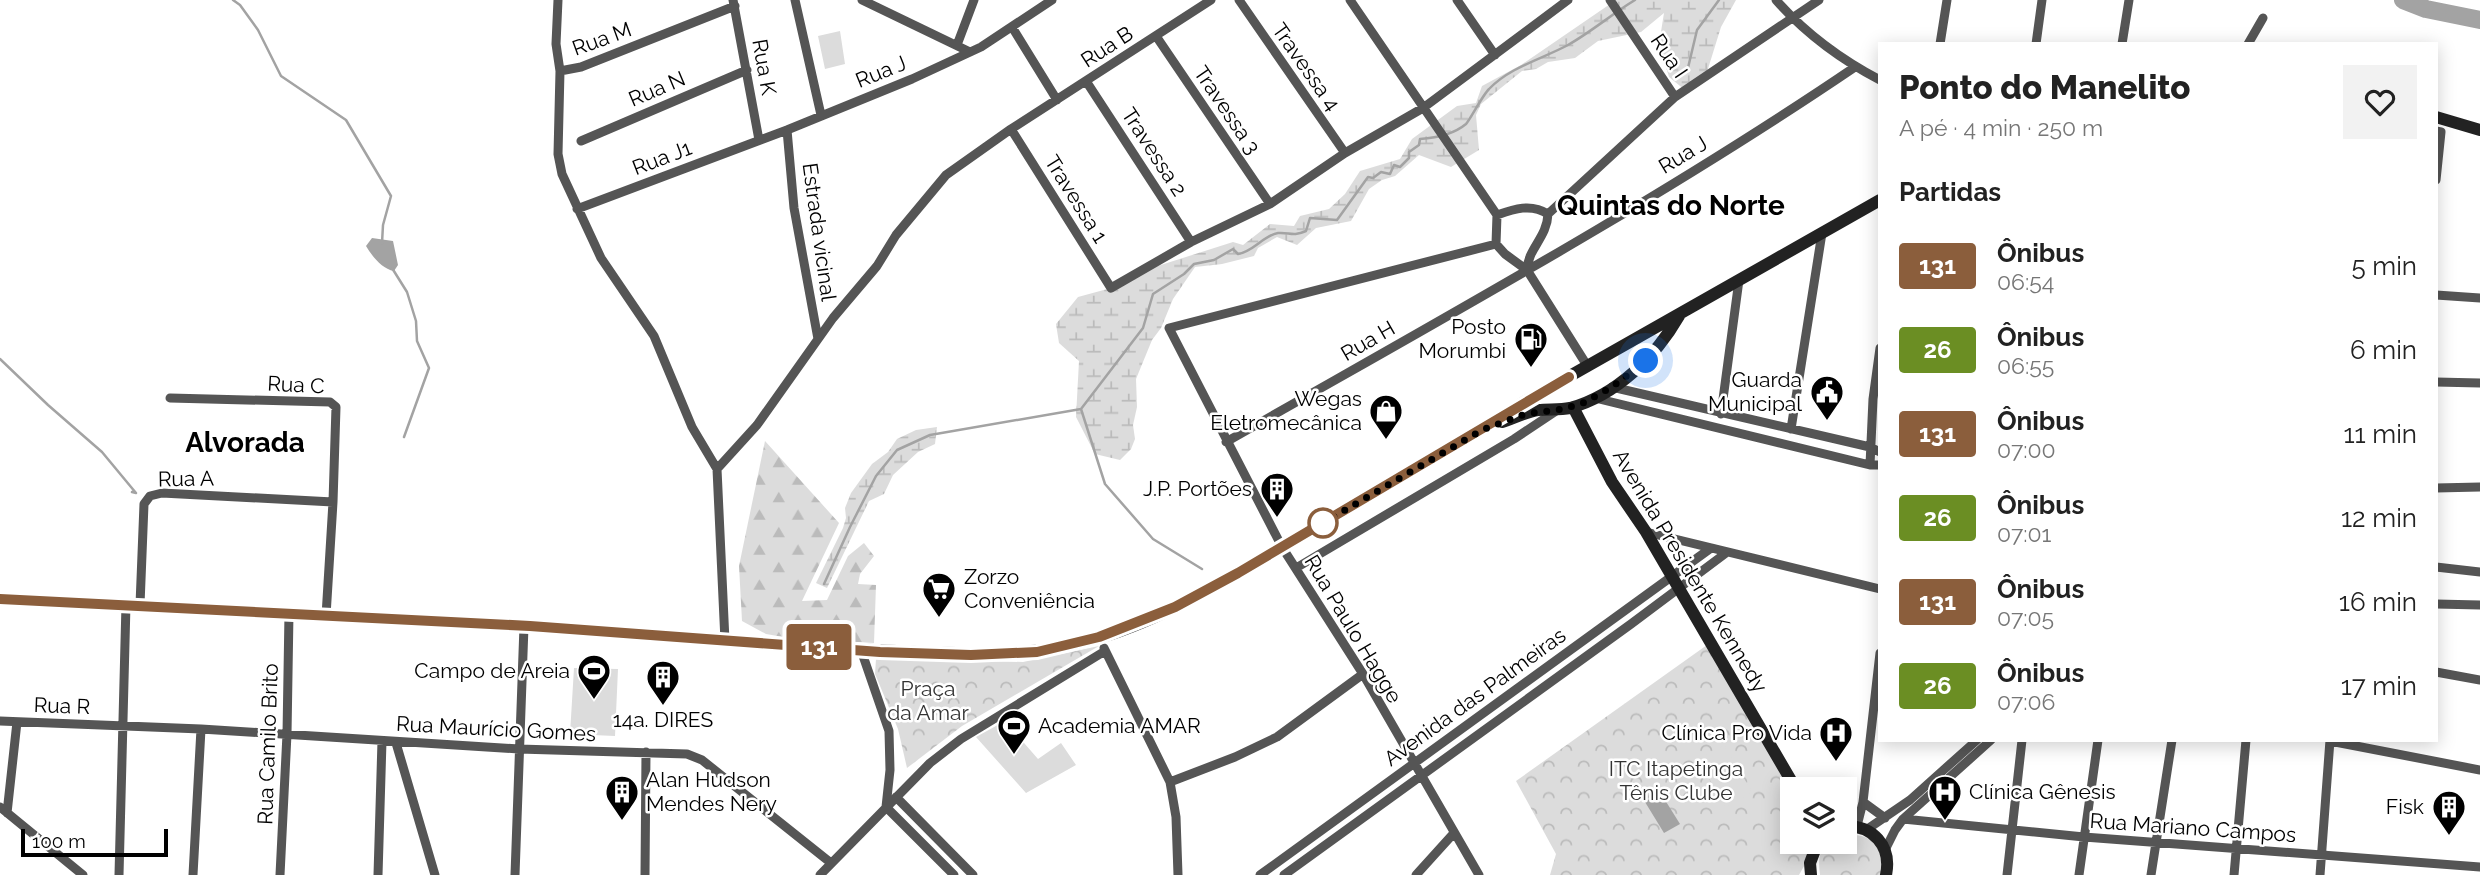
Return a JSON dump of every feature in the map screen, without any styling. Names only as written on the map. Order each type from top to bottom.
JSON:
[{"type":"main road","points":[[2438,118],[2480,130]]},
{"type":"main road","points":[[0,599],[524,626],[861,650],[971,655],[1037,652],[1099,637],[1175,607],[1482,430],[1552,386],[1878,201]]},
{"type":"main road","points":[[1482,430],[1525,414],[1565,409],[1594,398],[1646,361],[1679,316]]},
{"type":"main road","name":"Avenida Presidente Kennedy","points":[[1552,386],[1646,532],[1789,777]]},
{"type":"main road","points":[[1857,828],[1880,840],[1885,850],[1886,875]]},
{"type":"street","points":[[558,0],[556,44],[560,71],[559,164],[601,258],[654,336],[692,427],[717,469],[725,641]]},
{"type":"street","points":[[794,0],[821,115]]},
{"type":"street","points":[[862,0],[971,52]]},
{"type":"street","points":[[957,45],[974,0]]},
{"type":"street","points":[[1050,0],[1012,27],[1056,100]]},
{"type":"street","name":"Rua B","points":[[717,469],[757,425],[818,339],[877,266],[896,235],[946,175],[1011,129],[1211,0]]},
{"type":"street","name":"Travessa 4","points":[[1239,0],[1345,153]]},
{"type":"street","points":[[1350,0],[1497,215],[1496,244],[1527,270],[1588,367]]},
{"type":"street","points":[[1457,0],[1495,55]]},
{"type":"street","name":"Rua I","points":[[1610,0],[1675,97]]},
{"type":"street","points":[[1776,0],[1825,46],[1854,67],[1878,79]]},
{"type":"street","points":[[1527,270],[1528,260],[1545,234],[1548,214],[1675,97],[1819,0]]},
{"type":"street","points":[[1940,42],[1947,0]]},
{"type":"street","points":[[2036,42],[2042,0]]},
{"type":"street","points":[[2122,42],[2129,0]]},
{"type":"street","points":[[1191,242],[1270,204],[1345,153],[1423,108],[1565,1]]},
{"type":"street","name":"Rua M","points":[[560,71],[581,67],[734,3]]},
{"type":"street","name":"Rua K","points":[[734,3],[759,141]]},
{"type":"street","points":[[2249,42],[2263,18]]},
{"type":"street","name":"Rua J","points":[[759,141],[912,79],[971,52],[1012,27]]},
{"type":"street","name":"Travessa 3","points":[[1156,36],[1270,204]]},
{"type":"street","name":"Rua J","points":[[1527,270],[1784,114],[1854,67]]},
{"type":"street","name":"Rua N","points":[[581,141],[747,70]]},
{"type":"street","name":"Travessa 2","points":[[1086,81],[1191,242]]},
{"type":"street","name":"Travessa 1","points":[[1011,129],[1111,288],[1191,242]]},
{"type":"street","name":"Estrada vicinal","points":[[787,130],[794,208],[818,339]]},
{"type":"street","name":"Rua J1","points":[[577,209],[759,141]]},
{"type":"street","points":[[1497,215],[1528,207],[1541,209],[1548,214]]},
{"type":"street","points":[[1791,429],[1822,233]]},
{"type":"street","points":[[1282,547],[1169,328],[1496,244]]},
{"type":"street","name":"Rua H","points":[[1226,442],[1527,270]]},
{"type":"street","points":[[1721,414],[1739,280]]},
{"type":"street","points":[[2438,295],[2480,298]]},
{"type":"street","points":[[2438,382],[2480,383]]},
{"type":"street","points":[[1612,387],[1875,450]]},
{"type":"street","points":[[1594,398],[1875,465],[1878,389]]},
{"type":"street","name":"Rua C","points":[[170,398],[334,404],[337,411],[326,616]]},
{"type":"street","points":[[1296,568],[1565,409]]},
{"type":"street","points":[[2438,488],[2480,487]]},
{"type":"street","name":"Rua A","points":[[140,605],[144,504],[150,496],[162,493],[333,502]]},
{"type":"street","points":[[1646,532],[1878,589]]},
{"type":"street","name":"Rua Paulo Hagge","points":[[1282,547],[1363,674],[1479,875]]},
{"type":"street","name":"Avenida das Palmeiras","points":[[1283,875],[1421,776],[1675,584],[1711,548]]},
{"type":"street","name":"Avenida das Palmeiras","points":[[1261,875],[1413,763],[1726,552]]},
{"type":"street","points":[[2438,567],[2480,572]]},
{"type":"street","points":[[119,875],[126,604]]},
{"type":"street","points":[[2438,604],[2480,605]]},
{"type":"street","name":"Rua Camilo Brito","points":[[280,875],[287,734],[289,613]]},
{"type":"street","points":[[515,875],[524,626]]},
{"type":"street","points":[[1099,637],[1170,782],[1176,817],[1178,875]]},
{"type":"street","points":[[861,650],[889,731],[890,800],[954,875]]},
{"type":"street","points":[[820,875],[890,800],[930,763],[961,739],[1105,651]]},
{"type":"street","points":[[1857,823],[1863,802],[1878,671]]},
{"type":"street","points":[[2438,672],[2480,680]]},
{"type":"street","points":[[1170,782],[1257,748],[1293,726],[1363,674]]},
{"type":"street","name":"Rua R","points":[[0,721],[123,726]]},
{"type":"street","points":[[16,722],[3,810],[83,875]]},
{"type":"street","name":"Rua Maurício Gomes","points":[[123,726],[287,734],[396,743],[687,754],[702,760],[831,863]]},
{"type":"street","points":[[193,875],[201,729]]},
{"type":"street","points":[[378,875],[382,741]]},
{"type":"street","points":[[1857,827],[1885,818],[1910,800],[1975,742]]},
{"type":"street","points":[[1885,850],[1903,819],[1989,742]]},
{"type":"street","points":[[2007,875],[2022,742]]},
{"type":"street","points":[[2079,875],[2098,742]]},
{"type":"street","points":[[2151,875],[2172,742]]},
{"type":"street","points":[[2234,875],[2246,742]]},
{"type":"street","points":[[2320,875],[2330,742]]},
{"type":"street","points":[[2335,742],[2480,770]]},
{"type":"street","points":[[396,743],[435,875]]},
{"type":"street","points":[[645,875],[646,752]]},
{"type":"street","points":[[890,800],[973,875]]},
{"type":"street","points":[[1863,802],[1885,818]]},
{"type":"street","name":"Rua Mariano Campos","points":[[1903,819],[2084,837],[2480,867]]},
{"type":"street","points":[[1416,875],[1454,833]]},
{"type":"green space","points":[[1616,0],[1736,0],[1721,27],[1707,72],[1685,90],[1669,77],[1659,44],[1664,13],[1641,32],[1598,41],[1575,58],[1548,62],[1536,69],[1522,71],[1481,104],[1476,115],[1479,150],[1451,167],[1419,155],[1395,176],[1382,180],[1369,189],[1351,221],[1316,228],[1297,245],[1277,237],[1258,248],[1254,256],[1195,267],[1173,299],[1136,379],[1137,407],[1133,425],[1135,439],[1131,449],[1120,460],[1095,454],[1076,417],[1079,361],[1059,343],[1056,324],[1078,297],[1111,288],[1120,278],[1233,242],[1243,245],[1270,224],[1294,226],[1300,216],[1329,209],[1345,194],[1360,171],[1400,159],[1412,139],[1457,106],[1476,103],[1482,86],[1521,65]]},
{"type":"green space","points":[[840,31],[845,64],[825,69],[818,36]]},
{"type":"green space","points":[[937,427],[935,444],[918,452],[893,475],[884,494],[869,501],[827,588],[816,583],[843,528],[845,508],[851,493],[872,464],[888,452],[897,439],[916,430]]},
{"type":"green space","points":[[765,441],[839,523],[802,601],[827,600],[848,556],[864,543],[874,556],[860,574],[858,584],[876,585],[874,643],[789,638],[766,634],[742,621],[739,566]]},
{"type":"green space","name":"ITC Itapetinga Tênis Clube","points":[[1707,645],[1785,777],[1780,777],[1780,854],[1807,854],[1808,859],[1799,875],[1550,875],[1556,854],[1516,781]]},
{"type":"green space","name":"Praça da Amar","points":[[1099,646],[962,726],[907,768],[898,729],[875,674],[876,659],[1023,662]]},
{"type":"green space","name":"Campo de Areia","points":[[574,668],[618,669],[615,736],[570,734]]},
{"type":"green space","name":"Academia AMAR","points":[[1005,721],[1038,759],[1061,743],[1076,765],[1026,793],[976,737]]},
{"type":"green space","points":[[1724,745],[1752,792],[1726,807],[1698,760]]},
{"type":"green space","points":[[1857,835],[1864,837],[1871,840],[1879,850],[1881,875],[1820,875],[1820,855],[1857,854]]},
{"type":"shaded area","points":[[372,238],[393,241],[398,265],[394,271],[381,265],[368,250],[366,246]]},
{"type":"shaded area","points":[[1660,792],[1680,824],[1664,833],[1645,802]]},
{"type":"waterway","points":[[233,0],[240,5],[258,30],[281,76],[346,120],[391,196],[383,225],[382,243]]},
{"type":"waterway","points":[[1202,569],[1153,539],[1105,484],[1081,409],[1143,328],[1153,294],[1184,274],[1194,264],[1214,260],[1233,249],[1238,254],[1243,253],[1273,234],[1297,234],[1306,231],[1310,218],[1337,220],[1368,177],[1373,178],[1381,172],[1390,174],[1394,165],[1400,167],[1409,158],[1409,152],[1419,145],[1420,139],[1444,135],[1466,124],[1486,92],[1497,81],[1516,69],[1568,45],[1635,0]]},
{"type":"waterway","points":[[1687,72],[1697,30],[1719,0]]},
{"type":"waterway","points":[[2403,0],[2426,9],[2480,20]]},
{"type":"waterway","points":[[392,268],[407,292],[416,321],[417,341],[429,368],[404,437]]},
{"type":"waterway","points":[[0,359],[102,452],[136,493],[132,492]]},
{"type":"waterway","points":[[824,584],[876,476],[897,450],[930,435],[1081,409]]},
{"type":"bus line","name":"131","points":[[0,599],[530,626],[880,652],[971,655],[1037,652],[1099,637],[1175,607],[1238,573],[1569,377]]},
{"type":"place","name":"Posto Morumbi","points":[[1531,369]]},
{"type":"place","name":"Guarda Municipal","points":[[1827,422]]},
{"type":"place","name":"Wegas Eletromecânica","points":[[1386,441]]},
{"type":"place","name":"J.P. Portões","points":[[1277,519]]},
{"type":"place","name":"Zorzo Conveniência","points":[[939,619]]},
{"type":"place","name":"Campo de Areia","points":[[594,701]]},
{"type":"place","name":"14a. DIRES","points":[[663,707]]},
{"type":"place","name":"Academia AMAR","points":[[1014,756]]},
{"type":"place","name":"Clínica Pro Vida","points":[[1836,763]]},
{"type":"place","name":"Alan Hudson Mendes Nery","points":[[622,822]]},
{"type":"place","name":"Clínica Gênesis","points":[[1945,822]]},
{"type":"place","name":"Fisk","points":[[2449,837]]},
{"type":"district","name":"Quintas do Norte","points":[[1671,205]]},
{"type":"district","name":"Alvorada","points":[[245,442]]},
{"type":"route","points":[[1323,523],[1482,430],[1535,411],[1563,409],[1583,403],[1630,375],[1646,361]]}]
